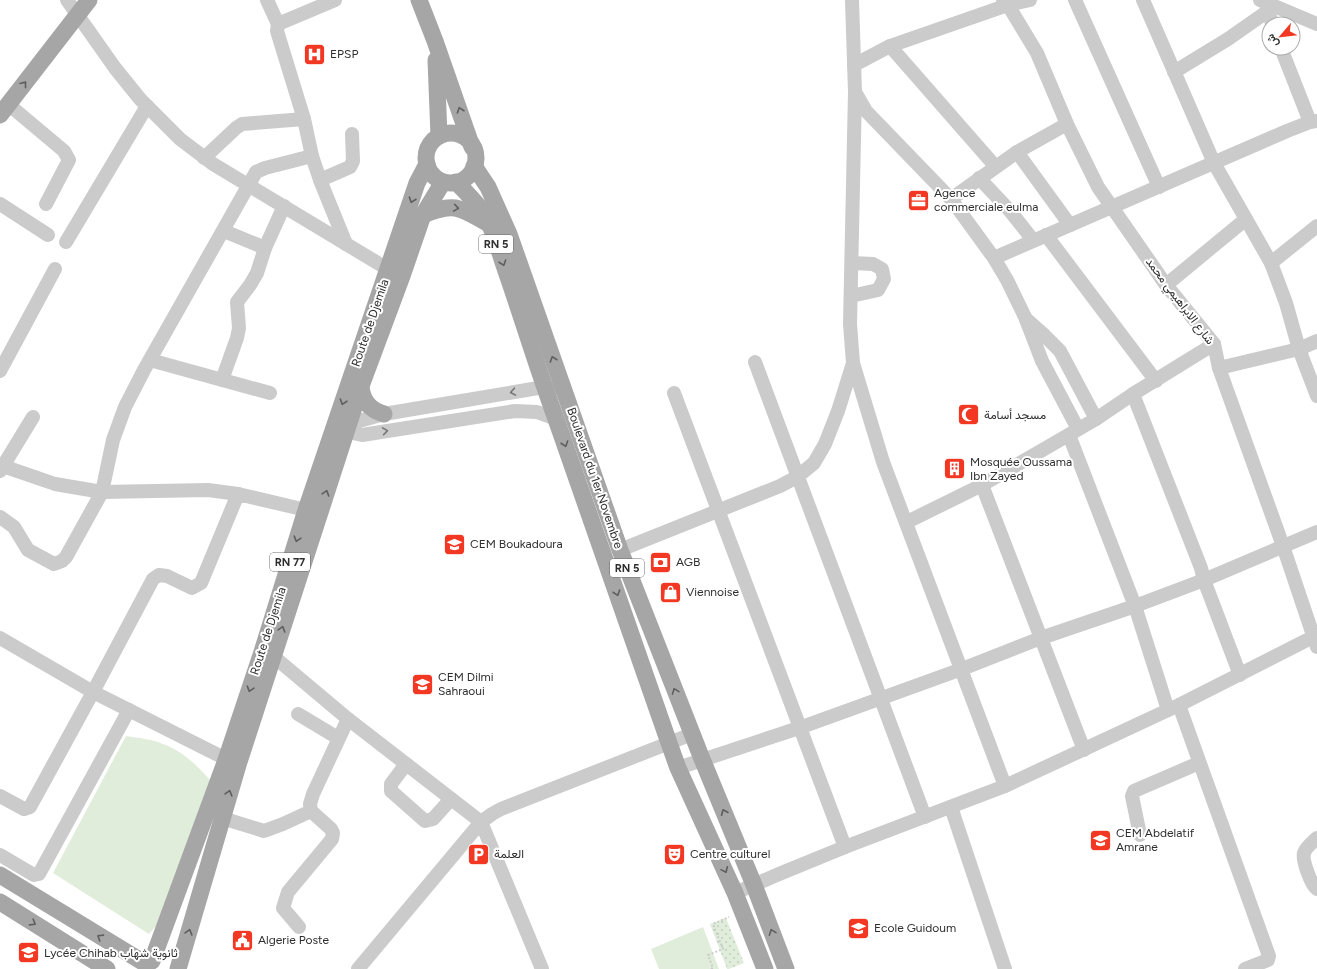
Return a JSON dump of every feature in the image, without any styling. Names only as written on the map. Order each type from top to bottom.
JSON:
[{"type":"main road","points":[[4,110],[89,0]]},
{"type":"main road","points":[[419,0],[472,147],[475,159],[474,166],[468,176],[450,182],[432,175],[427,164],[426,157],[430,145],[439,136],[452,133],[458,134],[464,137],[472,147]]},
{"type":"main road","points":[[435,42],[439,136]]},
{"type":"main road","name":"Route de Djemila","points":[[268,654],[306,510],[329,443],[342,425],[361,386],[395,273],[417,184],[427,164]]},
{"type":"main road","name":"Boulevard du 1er Novembre","points":[[474,166],[488,187],[509,234],[529,311],[544,387],[678,768],[735,893],[765,969]]},
{"type":"main road","name":"Route de Djemila","points":[[146,965],[232,762],[342,425],[395,273],[423,215],[450,182]]},
{"type":"main road","name":"Boulevard du 1er Novembre","points":[[450,182],[476,202],[484,213],[565,392],[620,550],[702,759],[754,884],[786,969]]},
{"type":"main road","points":[[423,215],[438,209],[459,208],[466,210],[488,223]]},
{"type":"main road","points":[[361,386],[361,392],[367,404],[372,409],[384,414]]},
{"type":"main road","name":"Route de Djemila","points":[[177,969],[222,818],[232,762]]},
{"type":"main road","points":[[0,875],[146,965],[160,960],[167,962],[177,969]]},
{"type":"main road","points":[[0,902],[106,969]]},
{"type":"street","points":[[67,0],[115,68],[147,106],[180,139],[204,158],[395,273]]},
{"type":"street","points":[[267,0],[278,24],[277,31],[304,119],[312,156],[346,244]]},
{"type":"street","points":[[278,24],[334,0]]},
{"type":"street","points":[[852,0],[855,92],[850,324],[853,363],[883,462],[907,522],[1005,786]]},
{"type":"street","points":[[854,65],[890,46],[1005,3],[1030,0]]},
{"type":"street","points":[[1076,0],[1159,187]]},
{"type":"street","points":[[1143,0],[1214,163],[1271,263],[1286,303],[1299,348],[1317,396]]},
{"type":"street","name":"شارع الابراهيمي محمد","points":[[1005,3],[1037,53],[1067,124],[1098,187],[1166,285],[1214,344],[1219,368],[1316,639]]},
{"type":"street","points":[[1174,72],[1228,39],[1266,9],[1317,24]]},
{"type":"street","points":[[890,46],[995,166]]},
{"type":"street","points":[[994,258],[1110,206],[1159,187],[1287,131],[1313,122],[1284,56]]},
{"type":"street","points":[[855,92],[866,111],[951,199],[994,258],[1007,280],[1025,318],[1042,362],[1074,432],[1135,606],[1174,708],[1199,763],[1269,956],[1268,960],[1245,969]]},
{"type":"street","points":[[66,242],[147,106]]},
{"type":"street","points":[[4,110],[64,151],[69,160],[46,204]]},
{"type":"street","points":[[204,158],[242,124],[304,119]]},
{"type":"street","points":[[951,199],[1016,152],[1067,124]]},
{"type":"street","points":[[320,180],[350,167],[353,161],[352,134]]},
{"type":"street","points":[[1016,152],[1070,225]]},
{"type":"street","points":[[0,517],[14,527],[28,550],[54,564],[62,561],[66,557],[102,492],[113,440],[125,407],[256,172],[265,168],[312,156]]},
{"type":"street","points":[[979,178],[1010,211],[1039,238],[1156,381]]},
{"type":"street","points":[[0,204],[48,235]]},
{"type":"street","points":[[222,380],[237,338],[239,328],[237,302],[253,282],[265,248],[284,206]]},
{"type":"street","points":[[1166,285],[1246,219]]},
{"type":"street","points":[[1271,263],[1317,226]]},
{"type":"street","points":[[224,231],[265,248]]},
{"type":"street","points":[[851,296],[878,290],[884,279],[882,269],[873,264],[852,263]]},
{"type":"street","points":[[0,371],[55,268]]},
{"type":"street","points":[[1025,318],[1060,351],[1096,419]]},
{"type":"street","points":[[1219,368],[1299,348],[1317,341]]},
{"type":"street","points":[[907,522],[982,485],[1074,432],[1214,344]]},
{"type":"street","points":[[150,360],[270,393]]},
{"type":"street","points":[[755,362],[925,816]]},
{"type":"street","points":[[620,550],[780,486],[797,477],[814,463],[825,444],[838,411],[853,363]]},
{"type":"street","points":[[342,425],[384,414],[544,387],[550,387],[565,392]]},
{"type":"street","points":[[674,394],[845,847]]},
{"type":"street","points":[[1133,394],[1201,568],[1204,580],[1240,675]]},
{"type":"street","points":[[342,425],[353,433],[362,435],[515,411],[537,412],[556,419]]},
{"type":"street","points":[[33,416],[1,467],[55,484],[102,492],[208,490],[238,494],[306,510]]},
{"type":"street","points":[[982,485],[1084,750]]},
{"type":"street","points":[[0,796],[24,809],[30,807],[153,579],[159,575],[167,576],[192,588],[201,583],[238,494]]},
{"type":"street","points":[[678,768],[799,728],[962,669],[1041,638],[1135,606],[1204,580],[1317,532]]},
{"type":"street","points":[[0,638],[93,692],[232,762]]},
{"type":"street","points":[[735,893],[845,847],[1005,786],[1174,708],[1316,639]]},
{"type":"street","points":[[268,654],[348,719],[481,822],[542,969]]},
{"type":"street","points":[[0,854],[34,875],[39,874],[128,710]]},
{"type":"street","points":[[298,714],[338,738]]},
{"type":"street","points":[[299,927],[283,908],[288,892],[332,839],[333,833],[311,811],[310,804],[338,738],[348,719]]},
{"type":"street","points":[[358,969],[481,822],[492,814],[501,809],[692,734]]},
{"type":"street","points":[[1140,835],[1132,796],[1134,791],[1199,763]]},
{"type":"street","points":[[406,764],[391,784],[391,792],[425,821],[434,819],[451,799]]},
{"type":"street","points":[[950,807],[1005,969]]},
{"type":"street","points":[[222,818],[264,831],[311,811]]},
{"type":"street","points":[[1317,838],[1306,849],[1304,858],[1311,882],[1317,889]]},
{"type":"path","points":[[711,969],[713,968],[708,955],[723,949],[713,924],[736,914],[737,916],[743,913]]},
{"type":"green space","points":[[126,736],[159,742],[176,750],[189,759],[210,780],[168,912],[149,934],[53,873]]},
{"type":"green space","points":[[726,918],[744,963],[729,969],[727,969],[710,924]]},
{"type":"green space","points":[[703,927],[719,969],[659,969],[651,949]]},
{"type":"place","name":"EPSP","points":[[314,54]]},
{"type":"place","name":"Agence commerciale eulma","points":[[918,200]]},
{"type":"place","name":"مسجد أسامة","points":[[968,415]]},
{"type":"place","name":"Mosquée Oussama Ibn Zayed","points":[[954,469]]},
{"type":"place","name":"CEM Boukadoura","points":[[455,544]]},
{"type":"place","name":"AGB","points":[[661,562]]},
{"type":"place","name":"Viennoise","points":[[671,592]]},
{"type":"place","name":"CEM Dilmi Sahraoui","points":[[422,684]]},
{"type":"place","name":"CEM Abdelatif Amrane","points":[[1101,840]]},
{"type":"place","name":"العلمة","points":[[478,854]]},
{"type":"place","name":"Centre culturel","points":[[674,854]]},
{"type":"place","name":"Ecole Guidoum","points":[[858,928]]},
{"type":"place","name":"Algerie Poste","points":[[243,940]]},
{"type":"place","name":"Lycée Chihab ثانوية شهاب","points":[[28,953]]}]
